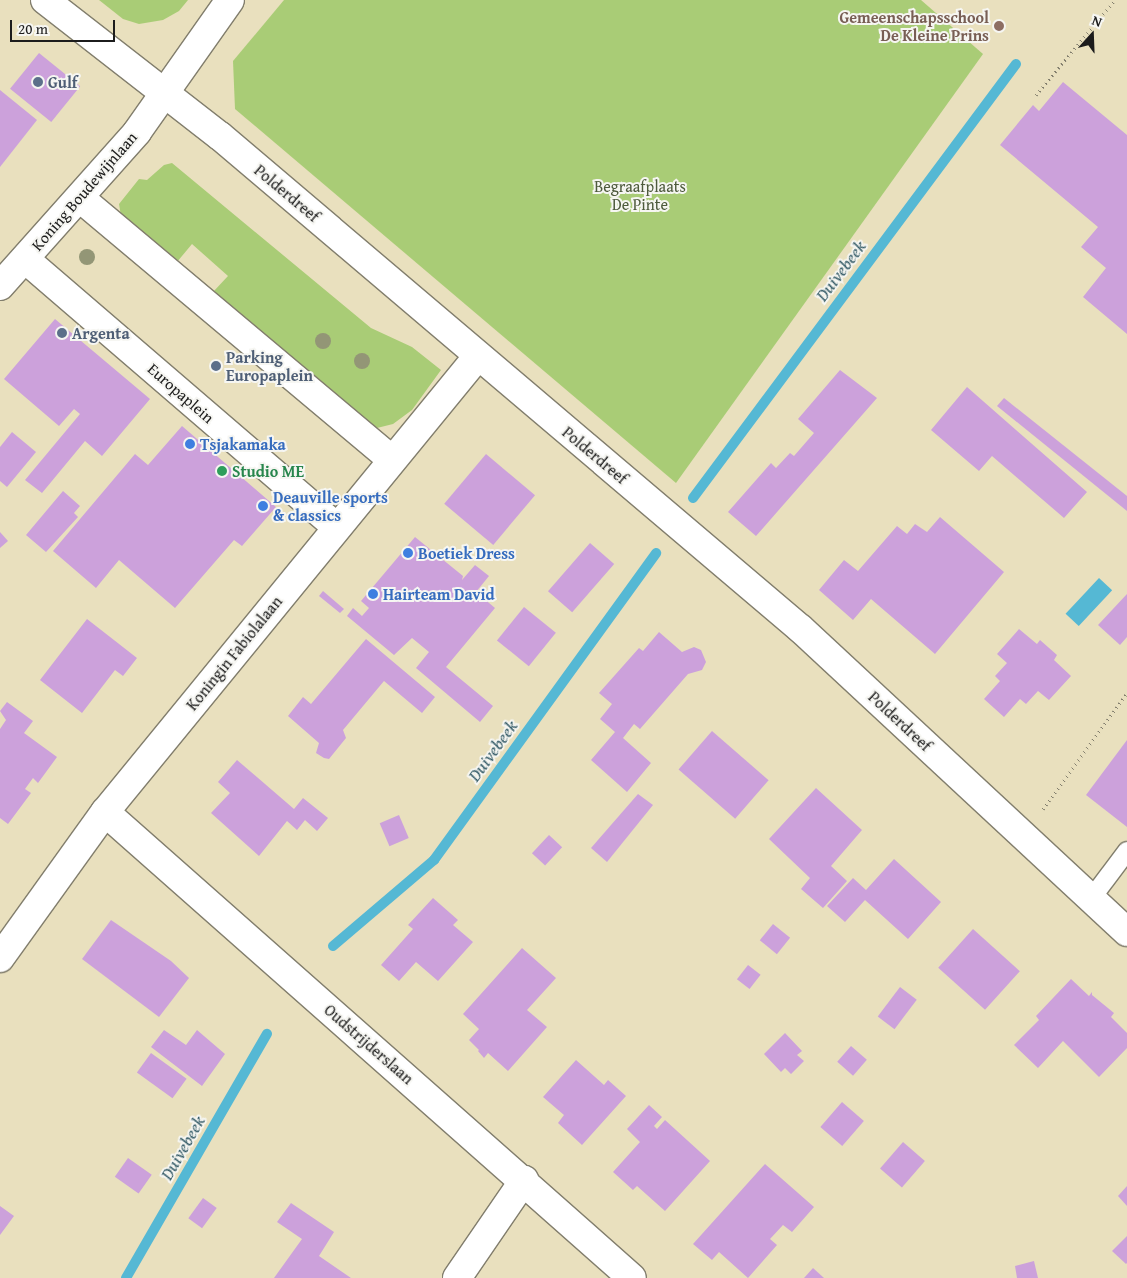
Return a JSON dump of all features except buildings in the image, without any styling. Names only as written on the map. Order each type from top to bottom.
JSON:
[{"type":"street","name":"Polderdreef","points":[[45,0],[164,92],[801,629],[1127,932]]},
{"type":"street","name":"Koning Boudewijnlaan","points":[[0,286],[137,132],[230,0]]},
{"type":"street","points":[[80,198],[392,460]]},
{"type":"street","name":"Europaplein","points":[[25,259],[337,527]]},
{"type":"street","name":"Koningin Fabiolalaan","points":[[0,958],[105,812],[478,356]]},
{"type":"street","name":"Oudstrijderslaan","points":[[105,812],[524,1180],[632,1278]]},
{"type":"street","points":[[457,1278],[524,1180]]},
{"type":"lane","points":[[1091,899],[1127,851]]},
{"type":"path","points":[[1036,95],[1115,0]]},
{"type":"path","points":[[1024,836],[1127,693]]},
{"type":"green space","points":[[99,0],[188,0],[179,11],[163,20],[139,24],[123,19]]},
{"type":"green space","name":"Begraafplaats De Pinte","points":[[284,0],[921,0],[983,54],[676,483],[235,109],[233,61]]},
{"type":"green space","points":[[172,163],[371,328],[412,347],[441,370],[412,410],[393,424],[373,429],[213,292],[228,276],[192,244],[177,262],[121,216],[119,204],[139,179],[147,180],[164,165]]},
{"type":"water","points":[[1099,578],[1112,590],[1079,626],[1066,614]]},
{"type":"waterway","name":"Duivebeek","points":[[693,498],[1016,64]]},
{"type":"waterway","name":"Duivebeek","points":[[333,946],[434,860],[656,553]]},
{"type":"waterway","name":"Duivebeek","points":[[126,1278],[267,1034]]},
{"type":"place","name":"Gemeenschapsschool De Kleine Prins","points":[[999,26]]},
{"type":"place","name":"Gulf","points":[[38,82]]},
{"type":"place","name":"Argenta","points":[[62,333]]},
{"type":"place","name":"Parking Europaplein","points":[[216,366]]},
{"type":"place","name":"Tsjakamaka","points":[[190,444]]},
{"type":"place","name":"Studio ME","points":[[222,471]]},
{"type":"place","name":"Deauville sports & classics","points":[[263,506]]},
{"type":"place","name":"Boetiek Dress","points":[[408,553]]},
{"type":"place","name":"Hairteam David","points":[[373,594]]}]
